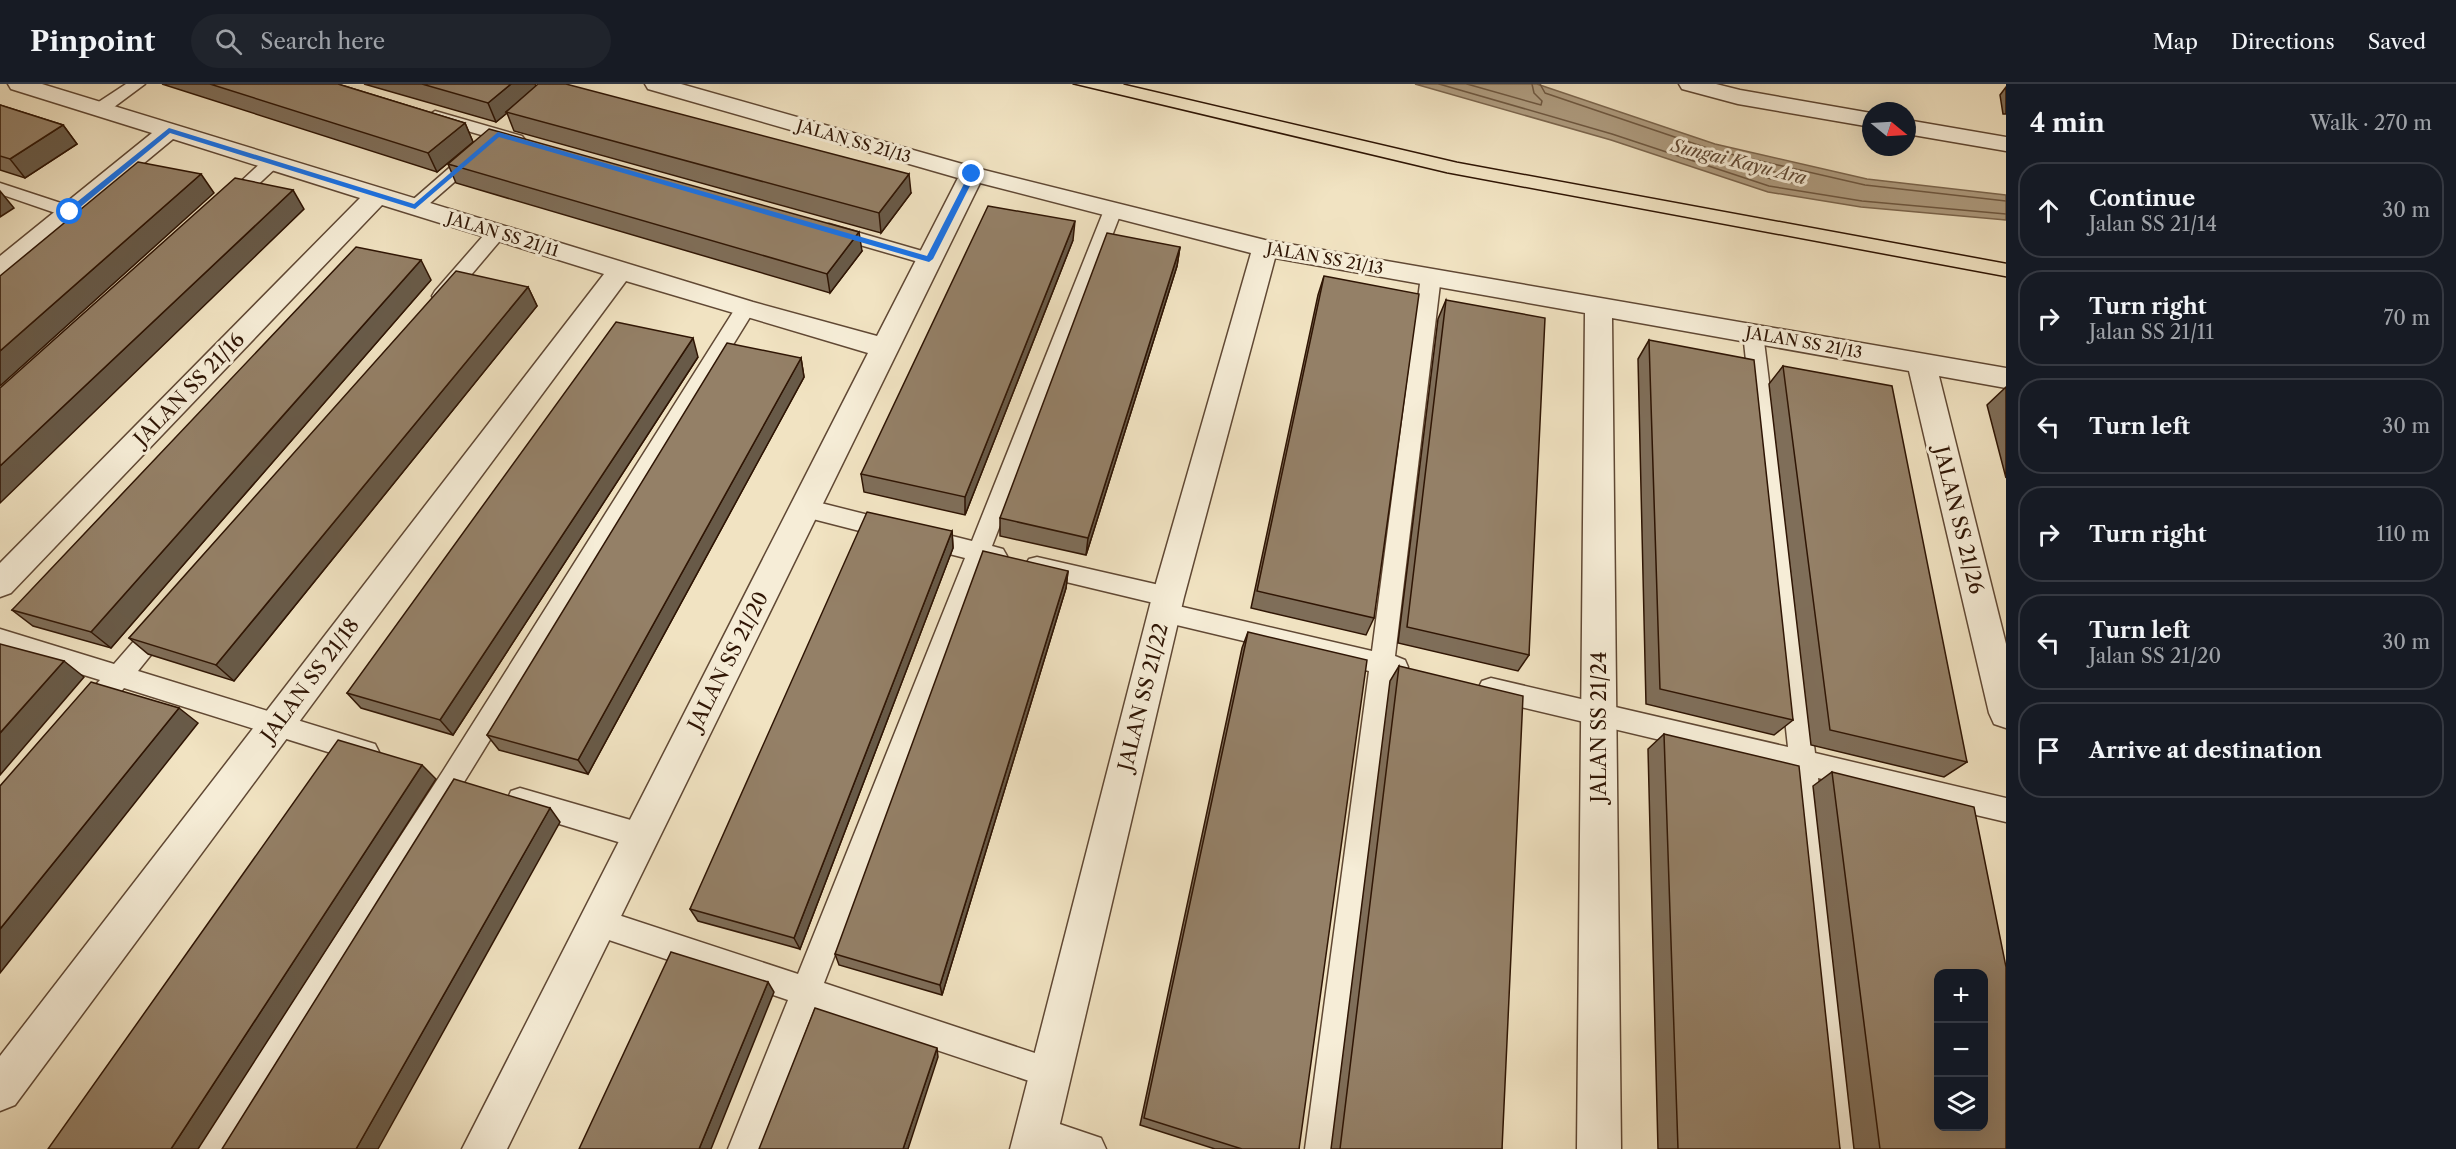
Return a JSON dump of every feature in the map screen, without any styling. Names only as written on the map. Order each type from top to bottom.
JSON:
[{"type":"street","name":"JALAN SS 21/11","points":[[19,84],[745,309],[885,348]]},
{"type":"street","name":"JALAN SS 21/13","points":[[656,84],[972,174],[1265,248],[2006,378]]},
{"type":"street","points":[[1690,84],[1738,97],[1862,118]]},
{"type":"street","points":[[1916,129],[2006,144]]},
{"type":"street","points":[[0,269],[169,130]]},
{"type":"street","name":"JALAN SS 21/20","points":[[484,1149],[972,174]]},
{"type":"street","name":"JALAN SS 21/16","points":[[0,584],[377,195]]},
{"type":"street","name":"JALAN SS 21/22","points":[[1034,1140],[1166,605],[1265,248]]},
{"type":"street","name":"JALAN SS 21/18","points":[[0,1090],[621,270]]},
{"type":"street","name":"JALAN SS 21/24","points":[[1598,306],[1599,1149]]},
{"type":"street","name":"JALAN SS 21/26","points":[[1921,362],[1993,609],[2006,713]]},
{"type":"lane","points":[[100,109],[137,84]]},
{"type":"lane","points":[[418,111],[532,144]]},
{"type":"lane","points":[[415,207],[514,120]]},
{"type":"lane","points":[[211,218],[272,162]]},
{"type":"lane","points":[[0,188],[70,212]]},
{"type":"lane","points":[[744,1149],[1113,210]]},
{"type":"lane","points":[[816,226],[929,259]]},
{"type":"lane","points":[[428,313],[497,232]]},
{"type":"lane","points":[[1321,1149],[1431,276]]},
{"type":"lane","points":[[215,1149],[464,783],[745,309]]},
{"type":"lane","points":[[1753,333],[1848,1149]]},
{"type":"lane","points":[[805,508],[979,552],[1416,672]]},
{"type":"lane","points":[[75,727],[174,612]]},
{"type":"lane","points":[[0,639],[387,759]]},
{"type":"lane","points":[[1473,685],[2006,810]]},
{"type":"lane","points":[[464,783],[641,836]]},
{"type":"lane","points":[[597,922],[1050,1073]]},
{"type":"lane","points":[[1034,1140],[1090,1149]]},
{"type":"water","name":"Sungai Kayu Ara","points":[[1415,84],[1537,84],[1715,144],[1867,179],[2006,195],[2006,220],[1861,207],[1768,192],[1611,140]]},
{"type":"building","points":[[210,84],[338,84],[465,123],[428,153]]},
{"type":"building","points":[[422,84],[511,84],[488,103]]},
{"type":"building","points":[[538,84],[566,84],[909,174],[879,213],[506,112]]},
{"type":"building","points":[[0,105],[63,125],[10,159],[0,156]]},
{"type":"building","points":[[489,129],[859,232],[827,274],[448,164]]},
{"type":"building","points":[[138,162],[201,174],[0,351],[0,276]]},
{"type":"building","points":[[235,178],[293,190],[0,466],[0,388]]},
{"type":"building","points":[[988,206],[1075,221],[965,497],[861,474]]},
{"type":"building","points":[[1107,233],[1180,247],[1088,538],[1000,518]]},
{"type":"building","points":[[356,247],[421,260],[91,632],[12,610]]},
{"type":"building","points":[[456,271],[528,287],[216,665],[129,638]]},
{"type":"building","points":[[1324,276],[1419,294],[1374,618],[1257,591]]},
{"type":"building","points":[[1446,300],[1545,318],[1529,655],[1407,627]]},
{"type":"building","points":[[616,322],[693,338],[440,720],[347,693]]},
{"type":"building","points":[[1649,340],[1754,360],[1793,720],[1660,689]]},
{"type":"building","points":[[727,343],[801,358],[578,760],[487,735]]},
{"type":"building","points":[[1783,366],[1892,386],[1967,762],[1830,730]]},
{"type":"building","points":[[867,512],[952,531],[794,938],[690,909]]},
{"type":"building","points":[[983,551],[1068,571],[940,985],[835,954]]},
{"type":"building","points":[[1248,632],[1367,660],[1299,1149],[1242,1149],[1144,1118]]},
{"type":"building","points":[[0,644],[64,661],[0,733]]},
{"type":"building","points":[[1399,666],[1523,696],[1502,1149],[1340,1149]]},
{"type":"building","points":[[91,682],[179,708],[0,929],[0,786]]},
{"type":"building","points":[[1664,734],[1799,766],[1840,1149],[1678,1149]]},
{"type":"building","points":[[338,740],[422,765],[171,1149],[48,1149]]},
{"type":"building","points":[[1832,772],[1974,807],[2006,967],[2006,1149],[1880,1149]]},
{"type":"building","points":[[454,779],[550,808],[356,1149],[222,1149]]},
{"type":"building","points":[[671,952],[768,982],[699,1149],[579,1149]]},
{"type":"building","points":[[815,1008],[937,1048],[903,1149],[759,1149]]},
{"type":"tram line","points":[[1073,84],[1447,173],[2006,277]]},
{"type":"tram line","points":[[1124,84],[1457,162],[2006,263]]},
{"type":"route","points":[[70,212],[169,130],[415,207],[498,134],[929,259],[972,174]]}]
